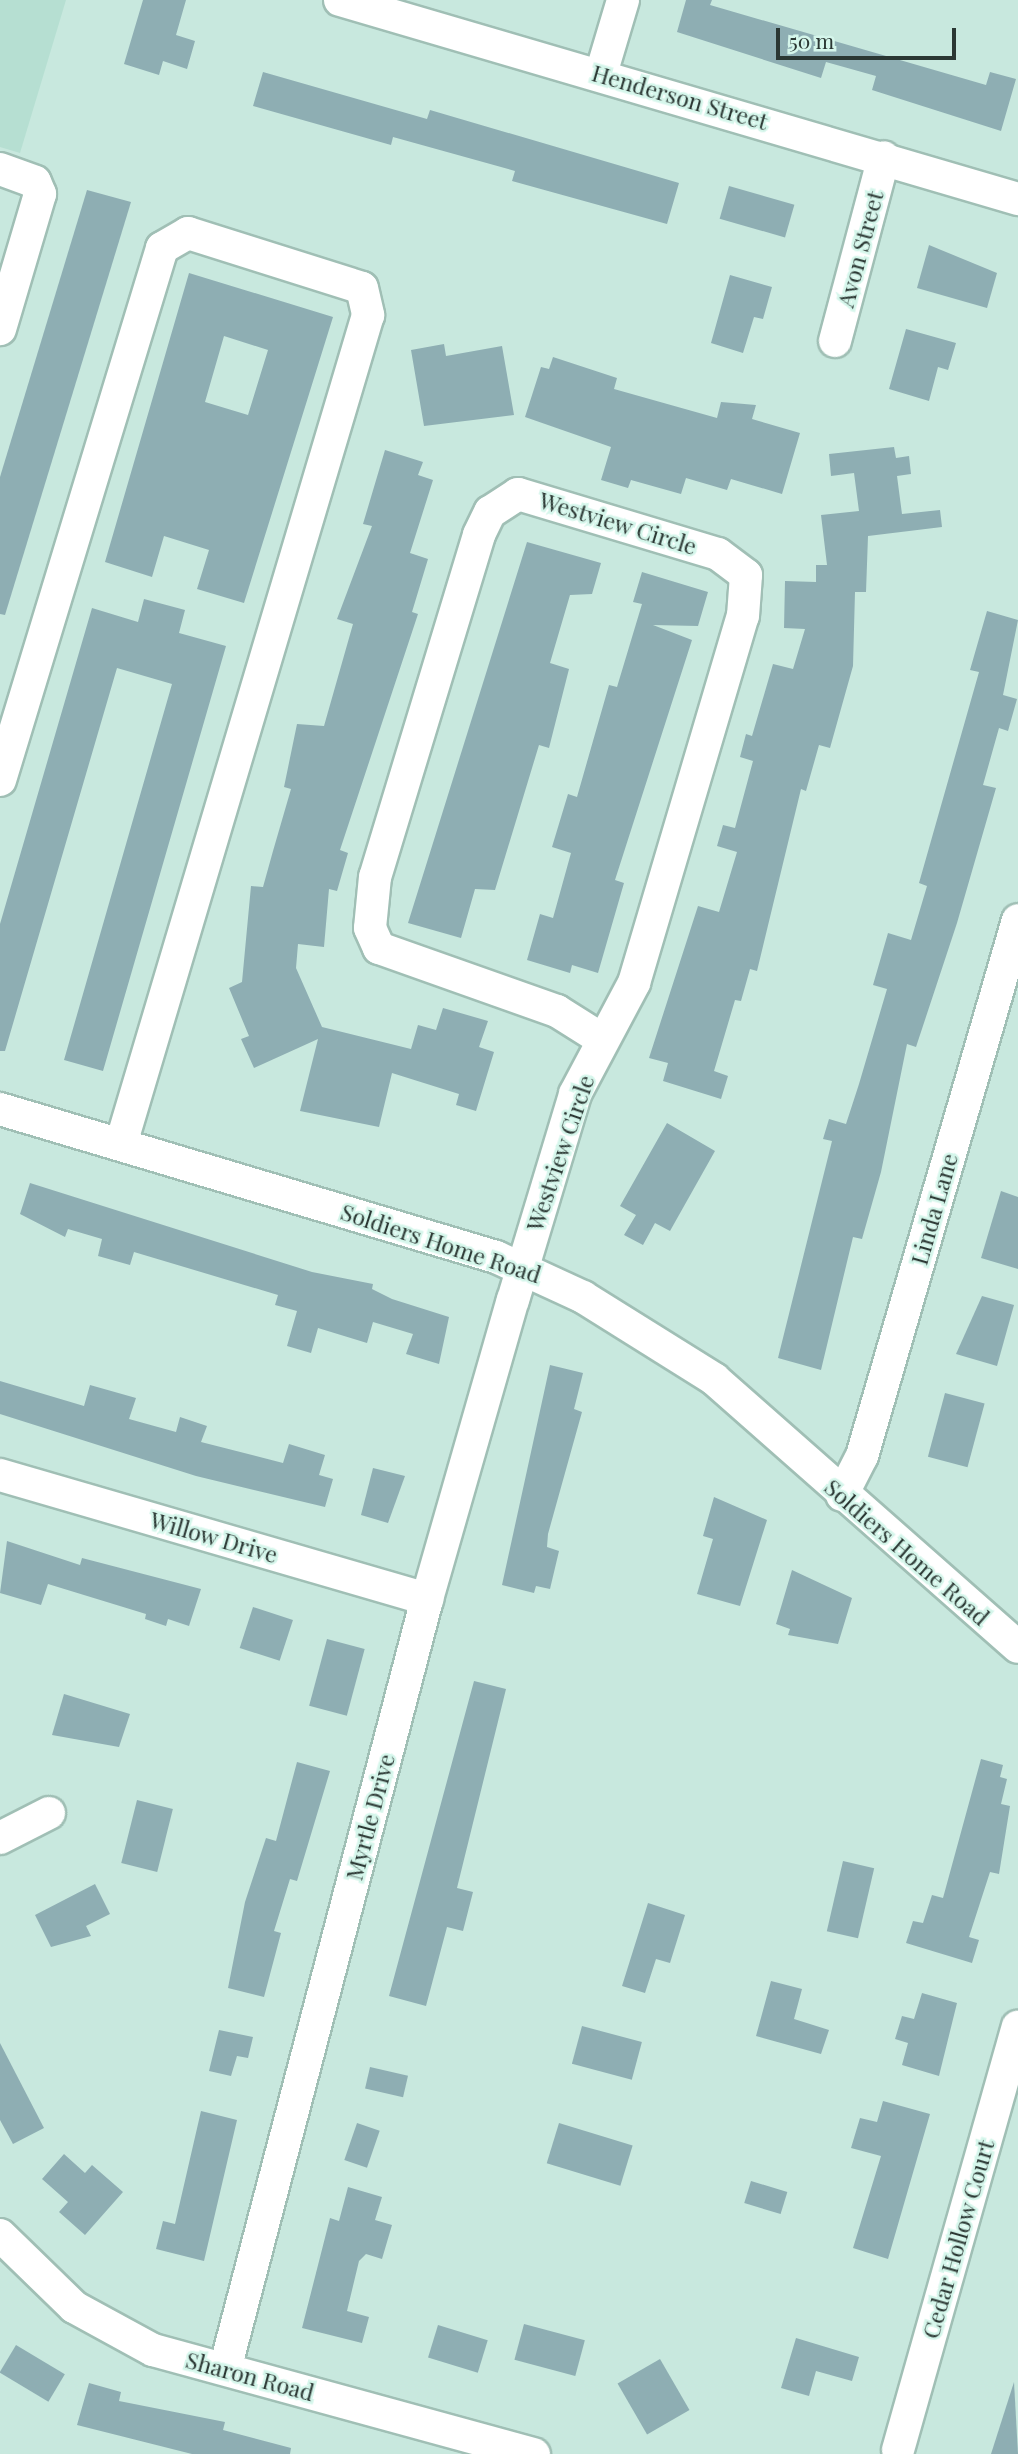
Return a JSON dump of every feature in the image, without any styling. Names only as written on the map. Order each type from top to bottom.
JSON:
[{"type":"street","name":"Henderson Street","points":[[340,0],[884,157],[1018,199]]},
{"type":"street","points":[[601,74],[623,0]]},
{"type":"street","name":"Avon Street","points":[[835,341],[884,157]]},
{"type":"street","points":[[0,169],[35,182],[40,194],[0,329]]},
{"type":"street","points":[[0,780],[162,248],[188,233],[362,288],[368,315],[121,1144]]},
{"type":"street","name":"Westview Circle","points":[[522,1268],[575,1094],[603,1040],[638,970],[743,616],[746,575],[718,554],[518,494],[490,512],[478,535],[375,877],[370,928],[380,948],[532,1000],[603,1040]]},
{"type":"street","name":"Linda Lane","points":[[842,1495],[862,1456],[1018,920]]},
{"type":"street","name":"Soldiers Home Road","points":[[0,1109],[522,1268],[662,1341],[714,1379],[842,1495],[1018,1647]]},
{"type":"street","name":"Myrtle Drive","points":[[225,2369],[427,1598],[522,1268]]},
{"type":"street","name":"Willow Drive","points":[[0,1475],[427,1598]]},
{"type":"street","points":[[0,1838],[49,1813]]},
{"type":"street","name":"Cedar Hollow Court","points":[[898,2450],[1018,2027]]},
{"type":"street","name":"Sharon Road","points":[[0,2235],[74,2307],[153,2350],[534,2454]]},
{"type":"shaded area","points":[[0,0],[66,0],[20,153],[0,147]]},
{"type":"building","points":[[143,0],[186,0],[176,35],[195,41],[187,69],[163,61],[159,75],[124,64]]},
{"type":"building","points":[[686,0],[712,0],[710,5],[986,85],[990,72],[1016,79],[1001,131],[872,90],[876,76],[826,62],[821,78],[677,32]]},
{"type":"building","points":[[263,72],[427,119],[430,110],[679,183],[667,224],[512,181],[515,171],[393,137],[391,145],[253,106]]},
{"type":"building","points":[[729,186],[794,205],[785,237],[720,219]]},
{"type":"building","points":[[87,190],[131,202],[5,615],[0,614],[0,477]]},
{"type":"building","points":[[929,245],[997,273],[987,308],[917,288]]},
{"type":"building","points":[[189,273],[333,317],[244,603],[197,589],[209,550],[164,536],[152,577],[105,562]],"holes":[[[224,336],[268,350],[248,415],[205,402]]]},
{"type":"building","points":[[730,275],[772,287],[763,319],[754,317],[743,353],[711,343]]},
{"type":"building","points":[[906,329],[956,343],[948,370],[938,367],[929,401],[889,389]]},
{"type":"building","points":[[444,344],[446,356],[502,346],[514,415],[424,426],[411,350]]},
{"type":"building","points":[[553,357],[617,378],[614,389],[717,418],[721,402],[756,405],[752,419],[800,433],[782,494],[731,479],[727,490],[686,478],[681,494],[631,480],[628,488],[601,480],[611,447],[525,417],[541,367],[549,369]]},
{"type":"building","points":[[894,447],[896,458],[909,456],[911,474],[897,476],[902,514],[940,510],[942,527],[868,536],[866,592],[855,592],[853,666],[830,748],[819,745],[806,791],[801,789],[757,971],[750,969],[741,1001],[735,1000],[714,1071],[728,1076],[721,1099],[663,1081],[668,1063],[649,1058],[698,906],[719,912],[737,852],[717,846],[723,825],[735,828],[753,761],[740,757],[746,734],[752,736],[773,664],[793,669],[805,629],[784,628],[785,581],[816,582],[816,565],[827,565],[821,515],[859,511],[854,473],[831,476],[829,454]]},
{"type":"building","points":[[385,450],[423,462],[418,475],[433,480],[410,553],[428,559],[412,612],[418,614],[340,850],[348,853],[337,891],[329,889],[324,947],[298,944],[296,968],[322,1027],[411,1049],[418,1025],[436,1030],[443,1008],[488,1021],[479,1047],[494,1052],[476,1111],[456,1105],[459,1094],[392,1073],[379,1127],[300,1111],[318,1039],[254,1068],[241,1039],[249,1036],[229,988],[242,982],[251,886],[263,887],[291,789],[284,787],[297,724],[324,726],[353,624],[337,619],[372,526],[363,524]]},
{"type":"building","points":[[527,542],[601,563],[592,594],[570,595],[550,663],[569,669],[549,748],[539,745],[495,890],[475,889],[461,938],[408,923]]},
{"type":"building","points":[[642,572],[708,592],[698,626],[653,625],[692,640],[615,880],[624,883],[598,973],[572,965],[570,973],[527,960],[540,914],[553,918],[571,853],[552,847],[568,794],[577,797],[609,685],[617,687],[642,604],[633,602]]},
{"type":"building","points":[[144,599],[185,610],[179,633],[226,646],[103,1071],[64,1060],[172,684],[117,668],[5,1051],[0,1051],[0,924],[92,608],[138,622]]},
{"type":"building","points":[[987,611],[1018,620],[1003,695],[1017,699],[1008,731],[999,728],[983,785],[996,788],[957,923],[916,1047],[907,1044],[881,1172],[862,1239],[853,1237],[821,1370],[778,1358],[832,1141],[823,1139],[829,1119],[846,1124],[859,1084],[887,989],[873,985],[888,933],[911,940],[927,886],[919,883],[979,672],[970,670]]},
{"type":"building","points":[[667,1123],[715,1151],[670,1231],[655,1223],[643,1245],[624,1235],[636,1215],[620,1206]]},
{"type":"building","points":[[30,1183],[312,1272],[373,1284],[372,1289],[392,1299],[449,1317],[439,1364],[406,1354],[413,1334],[373,1322],[367,1343],[318,1328],[311,1353],[287,1346],[297,1311],[275,1305],[278,1295],[134,1252],[130,1265],[98,1256],[102,1239],[68,1229],[65,1237],[20,1214]]},
{"type":"building","points":[[1001,1191],[1018,1197],[1018,1269],[981,1258]]},
{"type":"building","points":[[982,1296],[1014,1305],[997,1366],[956,1354]]},
{"type":"building","points":[[550,1365],[583,1373],[574,1409],[582,1412],[548,1534],[547,1547],[559,1551],[550,1589],[536,1586],[534,1593],[502,1585]]},
{"type":"building","points":[[0,1381],[84,1406],[90,1385],[136,1398],[129,1419],[176,1432],[180,1417],[207,1426],[201,1442],[283,1463],[289,1444],[325,1455],[319,1475],[333,1479],[325,1507],[196,1476],[0,1414]]},
{"type":"building","points":[[945,1393],[985,1404],[968,1467],[928,1457]]},
{"type":"building","points":[[373,1468],[405,1476],[388,1523],[361,1515]]},
{"type":"building","points":[[714,1497],[767,1520],[740,1606],[697,1594],[713,1539],[703,1536]]},
{"type":"building","points":[[7,1541],[80,1565],[82,1558],[201,1589],[189,1626],[168,1619],[166,1626],[145,1619],[146,1614],[48,1584],[41,1605],[0,1593]]},
{"type":"building","points":[[792,1570],[852,1598],[838,1644],[788,1635],[790,1629],[776,1624]]},
{"type":"building","points":[[253,1607],[293,1620],[280,1661],[240,1648]]},
{"type":"building","points":[[327,1639],[365,1649],[347,1716],[309,1706]]},
{"type":"building","points":[[474,1681],[506,1689],[457,1888],[473,1892],[463,1931],[447,1927],[426,2006],[389,1996]]},
{"type":"building","points":[[64,1694],[130,1714],[119,1747],[52,1735]]},
{"type":"building","points":[[981,1759],[1003,1765],[1000,1777],[1007,1779],[1001,1804],[1010,1806],[999,1874],[990,1872],[969,1937],[979,1940],[972,1963],[906,1943],[913,1921],[923,1923],[932,1895],[943,1898]]},
{"type":"building","points":[[297,1762],[330,1771],[297,1881],[290,1879],[274,1931],[281,1933],[264,1997],[228,1988],[245,1902],[266,1838],[276,1841]]},
{"type":"building","points":[[137,1800],[173,1809],[157,1872],[121,1863]]},
{"type":"building","points":[[843,1861],[874,1868],[858,1938],[827,1931]]},
{"type":"building","points":[[95,1884],[110,1914],[86,1926],[91,1936],[51,1947],[35,1915]]},
{"type":"building","points":[[648,1903],[685,1915],[670,1963],[656,1959],[645,1993],[622,1986]]},
{"type":"building","points":[[771,1981],[802,1989],[794,2019],[829,2030],[821,2054],[756,2036]]},
{"type":"building","points":[[922,1993],[957,2003],[939,2076],[902,2065],[908,2043],[895,2039],[902,2016],[914,2019]]},
{"type":"building","points":[[582,2026],[642,2042],[632,2080],[572,2064]]},
{"type":"building","points":[[219,2030],[253,2037],[248,2058],[237,2056],[231,2076],[209,2071]]},
{"type":"building","points":[[0,2043],[44,2128],[13,2144],[0,2120]]},
{"type":"building","points":[[370,2067],[408,2076],[403,2097],[365,2088]]},
{"type":"building","points":[[883,2101],[930,2114],[888,2259],[853,2248],[881,2156],[851,2148],[860,2118],[877,2122]]},
{"type":"building","points":[[201,2111],[237,2120],[204,2261],[156,2249],[163,2221],[175,2224]]},
{"type":"building","points":[[357,2123],[380,2131],[367,2168],[344,2160]]},
{"type":"building","points":[[559,2123],[633,2146],[620,2186],[547,2163]]},
{"type":"building","points":[[64,2154],[85,2173],[92,2165],[123,2192],[85,2235],[59,2212],[68,2202],[42,2179]]},
{"type":"building","points":[[751,2181],[787,2192],[781,2214],[744,2203]]},
{"type":"building","points":[[348,2187],[382,2197],[375,2220],[392,2225],[382,2259],[366,2254],[359,2261],[347,2311],[369,2317],[362,2343],[302,2328],[330,2218],[339,2221]]},
{"type":"building","points":[[524,2324],[585,2340],[575,2376],[514,2360]]},
{"type":"building","points":[[438,2325],[488,2340],[478,2373],[428,2358]]},
{"type":"building","points":[[796,2338],[859,2357],[852,2381],[816,2371],[809,2396],[781,2388]]},
{"type":"building","points":[[16,2345],[65,2374],[48,2402],[0,2373]]},
{"type":"building","points":[[660,2359],[690,2410],[647,2435],[618,2384]]},
{"type":"building","points":[[1014,2382],[1018,2454],[991,2454]]},
{"type":"building","points":[[89,2383],[121,2392],[119,2401],[225,2422],[223,2430],[291,2448],[290,2454],[192,2454],[77,2425]]}]
